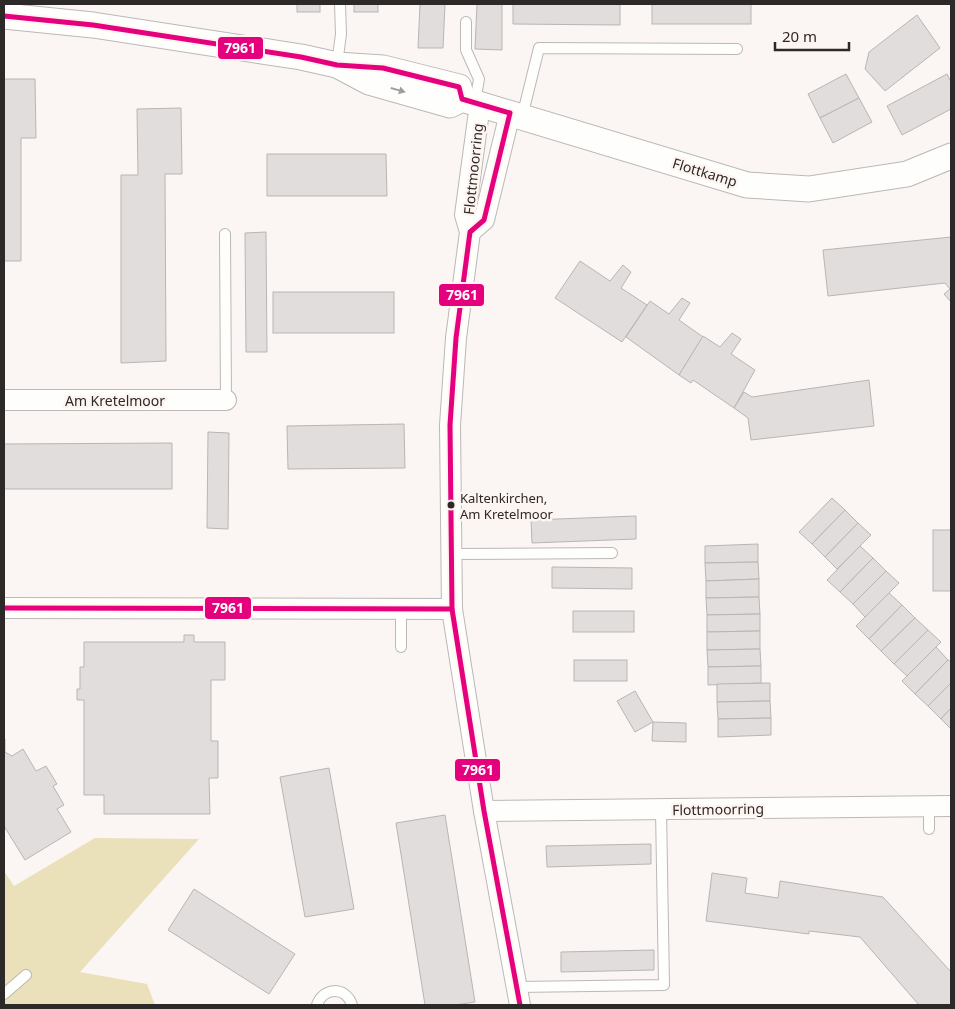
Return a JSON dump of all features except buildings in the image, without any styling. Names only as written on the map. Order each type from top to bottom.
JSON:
[{"type":"street","name":"Flottkamp","points":[[4,16],[93,25],[301,57],[337,65],[383,68],[459,87],[472,102],[747,185],[810,189],[906,174],[951,156]]},
{"type":"street","name":"Flottmoorring","points":[[472,102],[465,215],[470,232],[456,338],[450,425],[452,609],[484,811],[518,996]]},
{"type":"street","name":"Flottmoorring","points":[[470,232],[484,220],[516,115]]},
{"type":"street","name":"Am Kretelmoor","points":[[4,400],[226,400]]},
{"type":"street","points":[[4,608],[452,609]]},
{"type":"street","name":"Flottmoorring","points":[[484,811],[951,806]]},
{"type":"lane","points":[[337,65],[341,34],[340,4]]},
{"type":"lane","points":[[466,22],[466,50],[479,79],[472,102]]},
{"type":"lane","points":[[516,115],[539,48],[737,49]]},
{"type":"lane","points":[[225,234],[226,400]]},
{"type":"lane","points":[[451,554],[612,553]]},
{"type":"lane","points":[[401,609],[401,647]]},
{"type":"lane","points":[[929,806],[929,829]]},
{"type":"lane","points":[[518,996],[664,985],[661,810]]},
{"type":"lane","points":[[4,994],[26,975]]},
{"type":"lane","points":[[316,1005],[322,996],[333,991],[344,994],[349,998],[352,1005]]},
{"type":"shaded area","points":[[95,838],[199,839],[80,972],[147,984],[155,1005],[4,1005],[4,871],[14,886]]},
{"type":"transit line","name":"7961","points":[[4,16],[93,25],[301,57],[337,65],[383,68],[459,87],[462,99],[510,113],[484,220],[470,232],[456,338],[450,425],[452,609],[484,811],[520,1005]]},
{"type":"transit line","name":"7961","points":[[4,608],[452,609]]},
{"type":"place","name":"Kaltenkirchen, Am Kretelmoor","points":[[451,505]]}]
